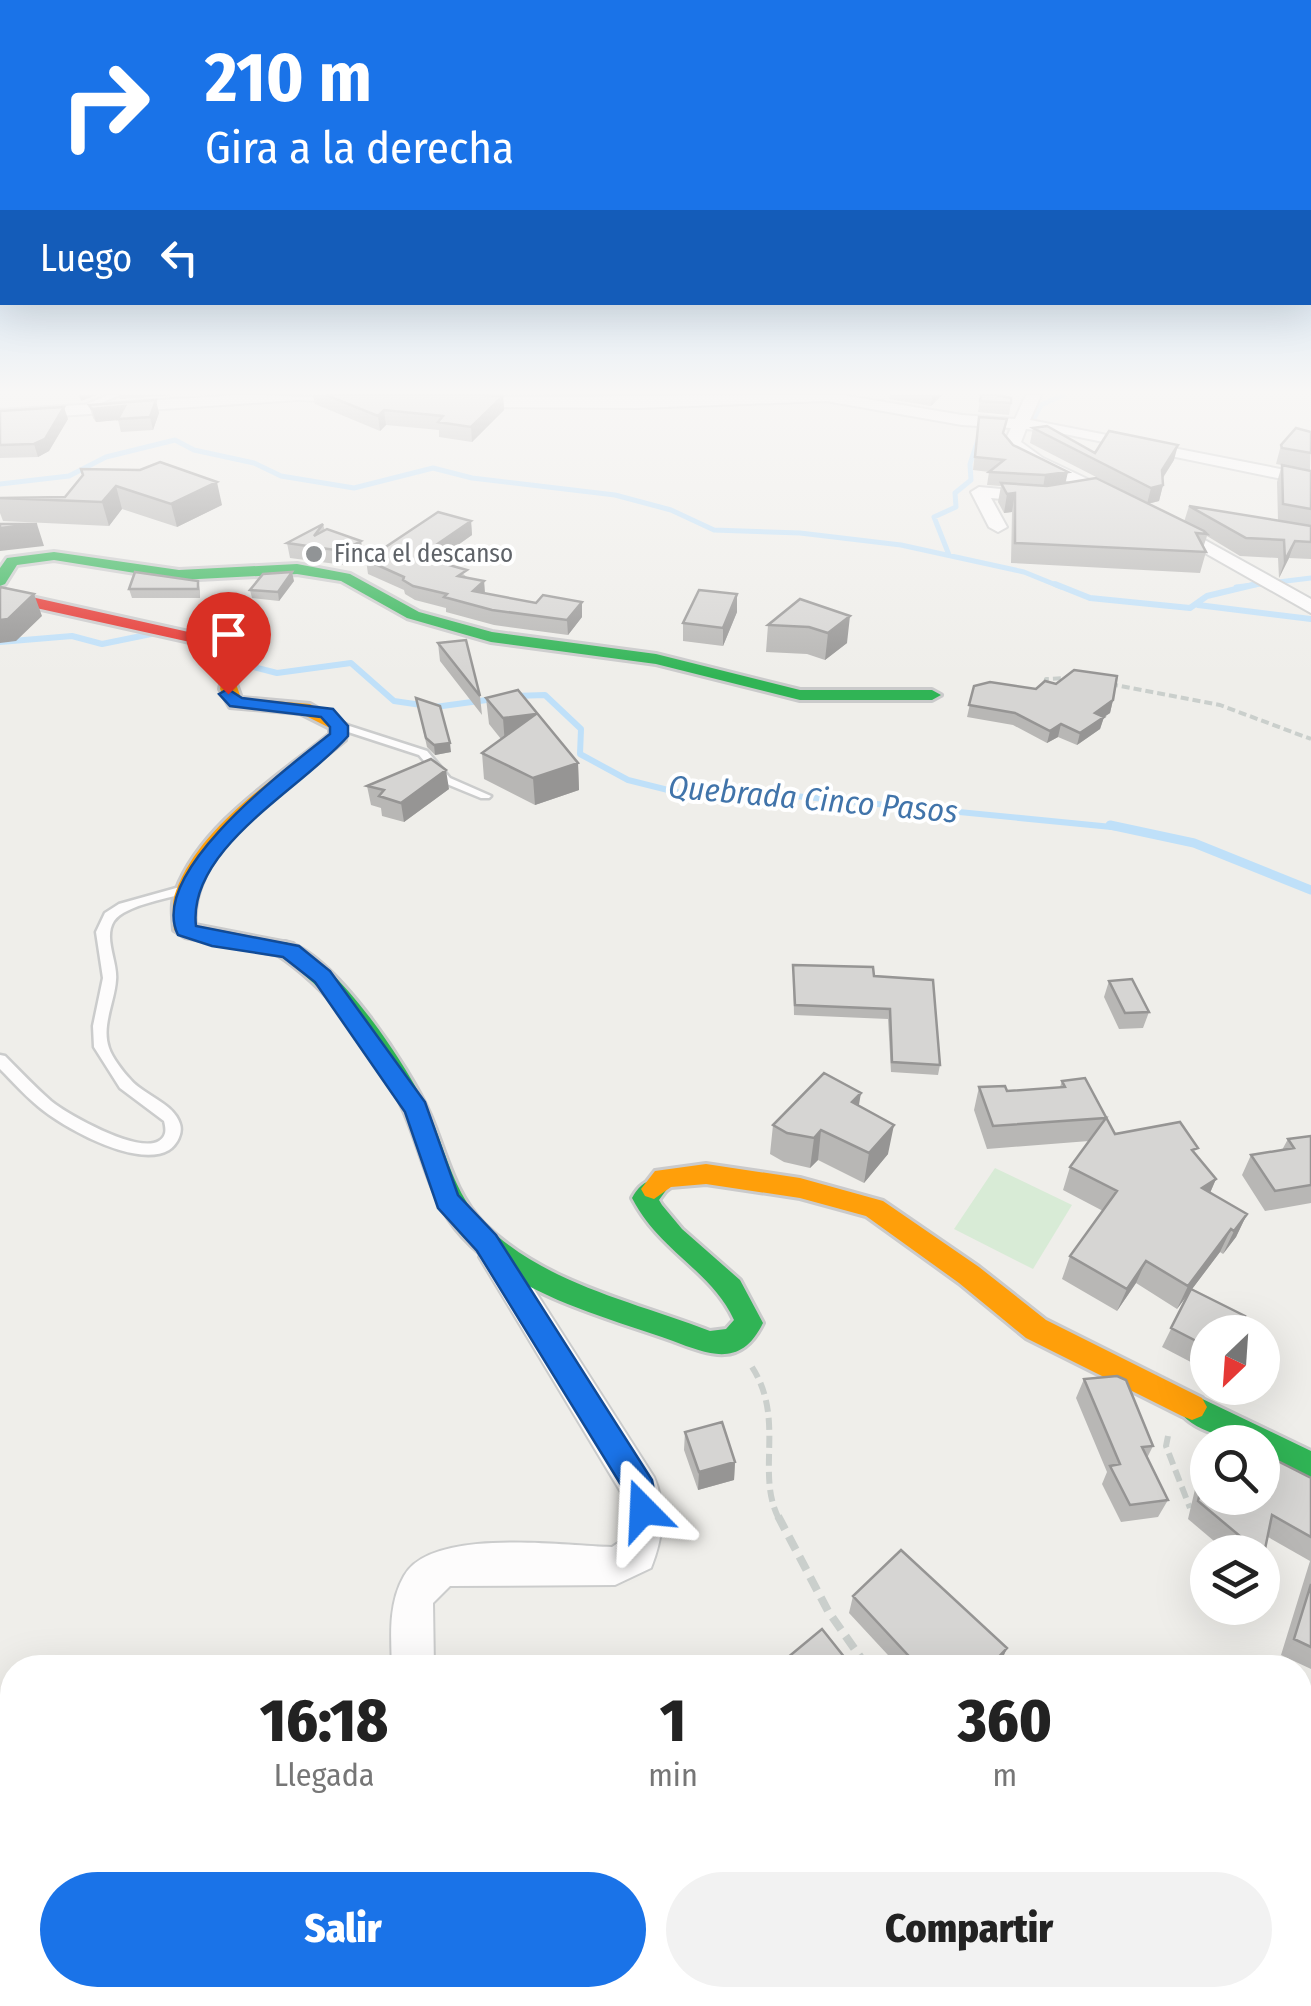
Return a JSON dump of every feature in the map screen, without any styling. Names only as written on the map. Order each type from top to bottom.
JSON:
[{"type":"street","points":[[998,528],[979,492],[1063,496],[1092,489]]},
{"type":"street","points":[[1095,489],[1128,505]]},
{"type":"street","points":[[1187,515],[1164,516],[1263,583],[1311,607]]},
{"type":"street","points":[[34,534],[69,534]]},
{"type":"street","points":[[0,580],[12,561],[54,556],[179,576],[297,569],[345,577],[413,615],[491,636],[656,659],[800,696],[932,695]]},
{"type":"street","points":[[0,596],[205,640],[234,664],[227,682],[228,694],[236,703],[304,708],[326,713],[339,726],[339,736],[266,796],[199,869],[187,889],[183,907],[185,930],[212,939],[268,945],[291,952],[322,977],[416,1109],[447,1200],[486,1243],[641,1490],[644,1530],[637,1554],[614,1566],[456,1564],[434,1569],[422,1578],[414,1593],[412,1655]]},
{"type":"street","points":[[486,1243],[558,1285],[710,1343],[733,1341],[749,1322],[730,1288],[665,1235],[651,1218],[645,1198],[664,1178],[706,1174],[800,1188],[874,1208],[969,1275],[1036,1329],[1311,1466]]},
{"type":"lane","points":[[339,726],[423,754],[446,780],[484,796]]},
{"type":"lane","points":[[0,1060],[48,1106],[68,1119],[124,1146],[150,1150],[166,1145],[174,1126],[169,1117],[125,1084],[100,1047],[110,978],[104,932],[110,916],[124,906],[187,889]]},
{"type":"path","points":[[1047,692],[1046,678],[1074,679]]},
{"type":"path","points":[[1106,684],[1220,705],[1311,739]]},
{"type":"path","points":[[733,1341],[767,1390],[772,1440],[771,1503],[828,1611],[859,1655]]},
{"type":"path","points":[[1175,1395],[1166,1446],[1190,1508]]},
{"type":"green space","points":[[995,1168],[1072,1205],[1033,1269],[954,1229]]},
{"type":"building","points":[[72,489],[114,489],[102,502],[0,498],[65,497]]},
{"type":"building","points":[[124,489],[203,489],[171,504]]},
{"type":"building","points":[[1004,489],[1118,489],[1204,531],[1207,534],[1196,533],[1206,552],[1015,543],[1015,493],[1007,494]]},
{"type":"building","points":[[1283,489],[1311,489],[1311,509],[1283,504]]},
{"type":"building","points":[[1189,506],[1311,526],[1311,542],[1295,541],[1285,560],[1284,540],[1246,538]]},
{"type":"building","points":[[438,512],[471,521],[423,554],[455,561],[449,565],[467,570],[458,576],[484,581],[473,591],[536,603],[543,595],[582,602],[567,620],[492,610],[413,586],[404,577],[366,560]]},
{"type":"building","points":[[0,524],[37,524],[0,528]]},
{"type":"building","points":[[323,524],[314,536],[327,529],[361,541],[342,551],[287,543]]},
{"type":"building","points":[[135,572],[198,581],[198,589],[129,589]]},
{"type":"building","points":[[292,572],[278,592],[250,590],[263,574]]},
{"type":"building","points":[[0,587],[34,594],[8,619],[0,620]]},
{"type":"building","points":[[699,590],[737,594],[723,628],[683,623]]},
{"type":"building","points":[[800,599],[850,616],[828,633],[809,627],[768,625]]},
{"type":"building","points":[[466,640],[480,696],[438,643]]},
{"type":"building","points":[[1074,670],[1117,676],[1113,700],[1095,713],[1104,717],[1080,733],[1061,724],[1050,731],[1015,713],[969,705],[974,686],[990,682],[1036,689],[1045,681],[1056,684]]},
{"type":"building","points":[[518,690],[578,763],[533,778],[482,753],[536,714],[503,718],[486,698]]},
{"type":"building","points":[[416,698],[440,706],[450,743],[434,745],[426,738]]},
{"type":"building","points":[[431,759],[446,770],[401,803],[379,796],[384,790],[367,786]]},
{"type":"building","points":[[793,965],[873,967],[874,976],[933,980],[940,1065],[892,1062],[890,1009],[795,1005]]},
{"type":"building","points":[[1132,979],[1149,1012],[1125,1013],[1109,981]]},
{"type":"building","points":[[824,1073],[861,1093],[852,1102],[894,1125],[869,1153],[821,1130],[814,1138],[787,1133],[773,1125]]},
{"type":"building","points":[[1085,1078],[1115,1134],[1180,1122],[1198,1148],[1192,1150],[1216,1179],[1202,1188],[1247,1214],[1188,1286],[1146,1261],[1127,1289],[1070,1256],[1117,1191],[1070,1167],[1106,1118],[993,1126],[979,1087],[1005,1086],[1007,1091],[1065,1087],[1062,1081]]},
{"type":"building","points":[[1311,1136],[1311,1185],[1275,1191],[1251,1155],[1294,1148],[1288,1139]]},
{"type":"building","points":[[1191,1289],[1243,1315],[1190,1315],[1190,1338],[1171,1328]]},
{"type":"building","points":[[1117,1376],[1126,1380],[1153,1446],[1142,1447],[1168,1500],[1130,1505],[1110,1466],[1120,1464],[1084,1379]]},
{"type":"building","points":[[722,1422],[735,1462],[699,1472],[685,1432]]},
{"type":"building","points":[[1280,1462],[1311,1478],[1311,1537],[1272,1515],[1280,1515]]},
{"type":"building","points":[[1215,1515],[1272,1515],[1268,1535],[1239,1535]]},
{"type":"building","points":[[901,1550],[1007,1648],[1000,1655],[908,1655],[853,1596]]},
{"type":"building","points":[[1311,1584],[1311,1647],[1294,1639]]},
{"type":"building","points":[[822,1629],[843,1655],[791,1655]]},
{"type":"waterway","points":[[561,489],[615,495],[671,510],[714,530],[800,533],[901,545],[1024,572],[1061,587]]},
{"type":"waterway","points":[[949,555],[934,517],[956,507],[955,493],[960,489]]},
{"type":"waterway","points":[[1253,585],[1311,578]]},
{"type":"waterway","points":[[1055,584],[1090,598],[1190,608],[1207,596],[1253,585]]},
{"type":"waterway","points":[[1253,585],[1257,584]]},
{"type":"waterway","points":[[1236,587],[1253,585]]},
{"type":"waterway","points":[[1198,605],[1311,619]]},
{"type":"waterway","name":"Quebrada Cinco Pasos","points":[[186,631],[259,625],[250,666],[277,673],[351,663],[394,701],[435,707],[494,699]]},
{"type":"waterway","name":"Quebrada Cinco Pasos","points":[[0,642],[72,636],[102,644],[151,634]]},
{"type":"waterway","name":"Quebrada Cinco Pasos","points":[[514,696],[545,695],[581,729],[580,754],[628,780],[688,795],[754,792],[1122,828]]},
{"type":"waterway","name":"Quebrada Cinco Pasos","points":[[1110,825],[1194,843],[1311,890]]},
{"type":"traffic: fast","points":[[0,581],[12,561],[54,556],[179,575],[297,569],[345,577],[413,615],[491,637],[656,659],[800,695],[932,695]]},
{"type":"traffic: fast","points":[[285,949],[321,977],[379,1047],[408,1094],[453,1203],[472,1229],[496,1251],[523,1270],[584,1298],[710,1343],[733,1341],[749,1323],[738,1301],[719,1276],[662,1225],[645,1198],[654,1189]]},
{"type":"traffic: fast","points":[[1192,1407],[1311,1466]]},
{"type":"traffic: slow","points":[[222,654],[234,664],[228,684],[236,703],[304,708],[339,726],[339,736],[232,827],[197,869],[186,891],[185,930],[285,949]]},
{"type":"traffic: slow","points":[[654,1189],[664,1178],[706,1174],[800,1188],[874,1208],[969,1275],[1036,1329],[1192,1407]]},
{"type":"traffic: jam","points":[[0,595],[205,640],[222,654]]},
{"type":"place","name":"Finca el descanso","points":[[314,554]]},
{"type":"route","points":[[228,694],[236,703],[326,713],[339,726],[339,736],[266,796],[199,869],[187,889],[183,907],[185,930],[212,939],[268,945],[291,952],[322,977],[416,1109],[425,1145],[447,1200],[486,1243],[641,1490],[643,1510]]}]
